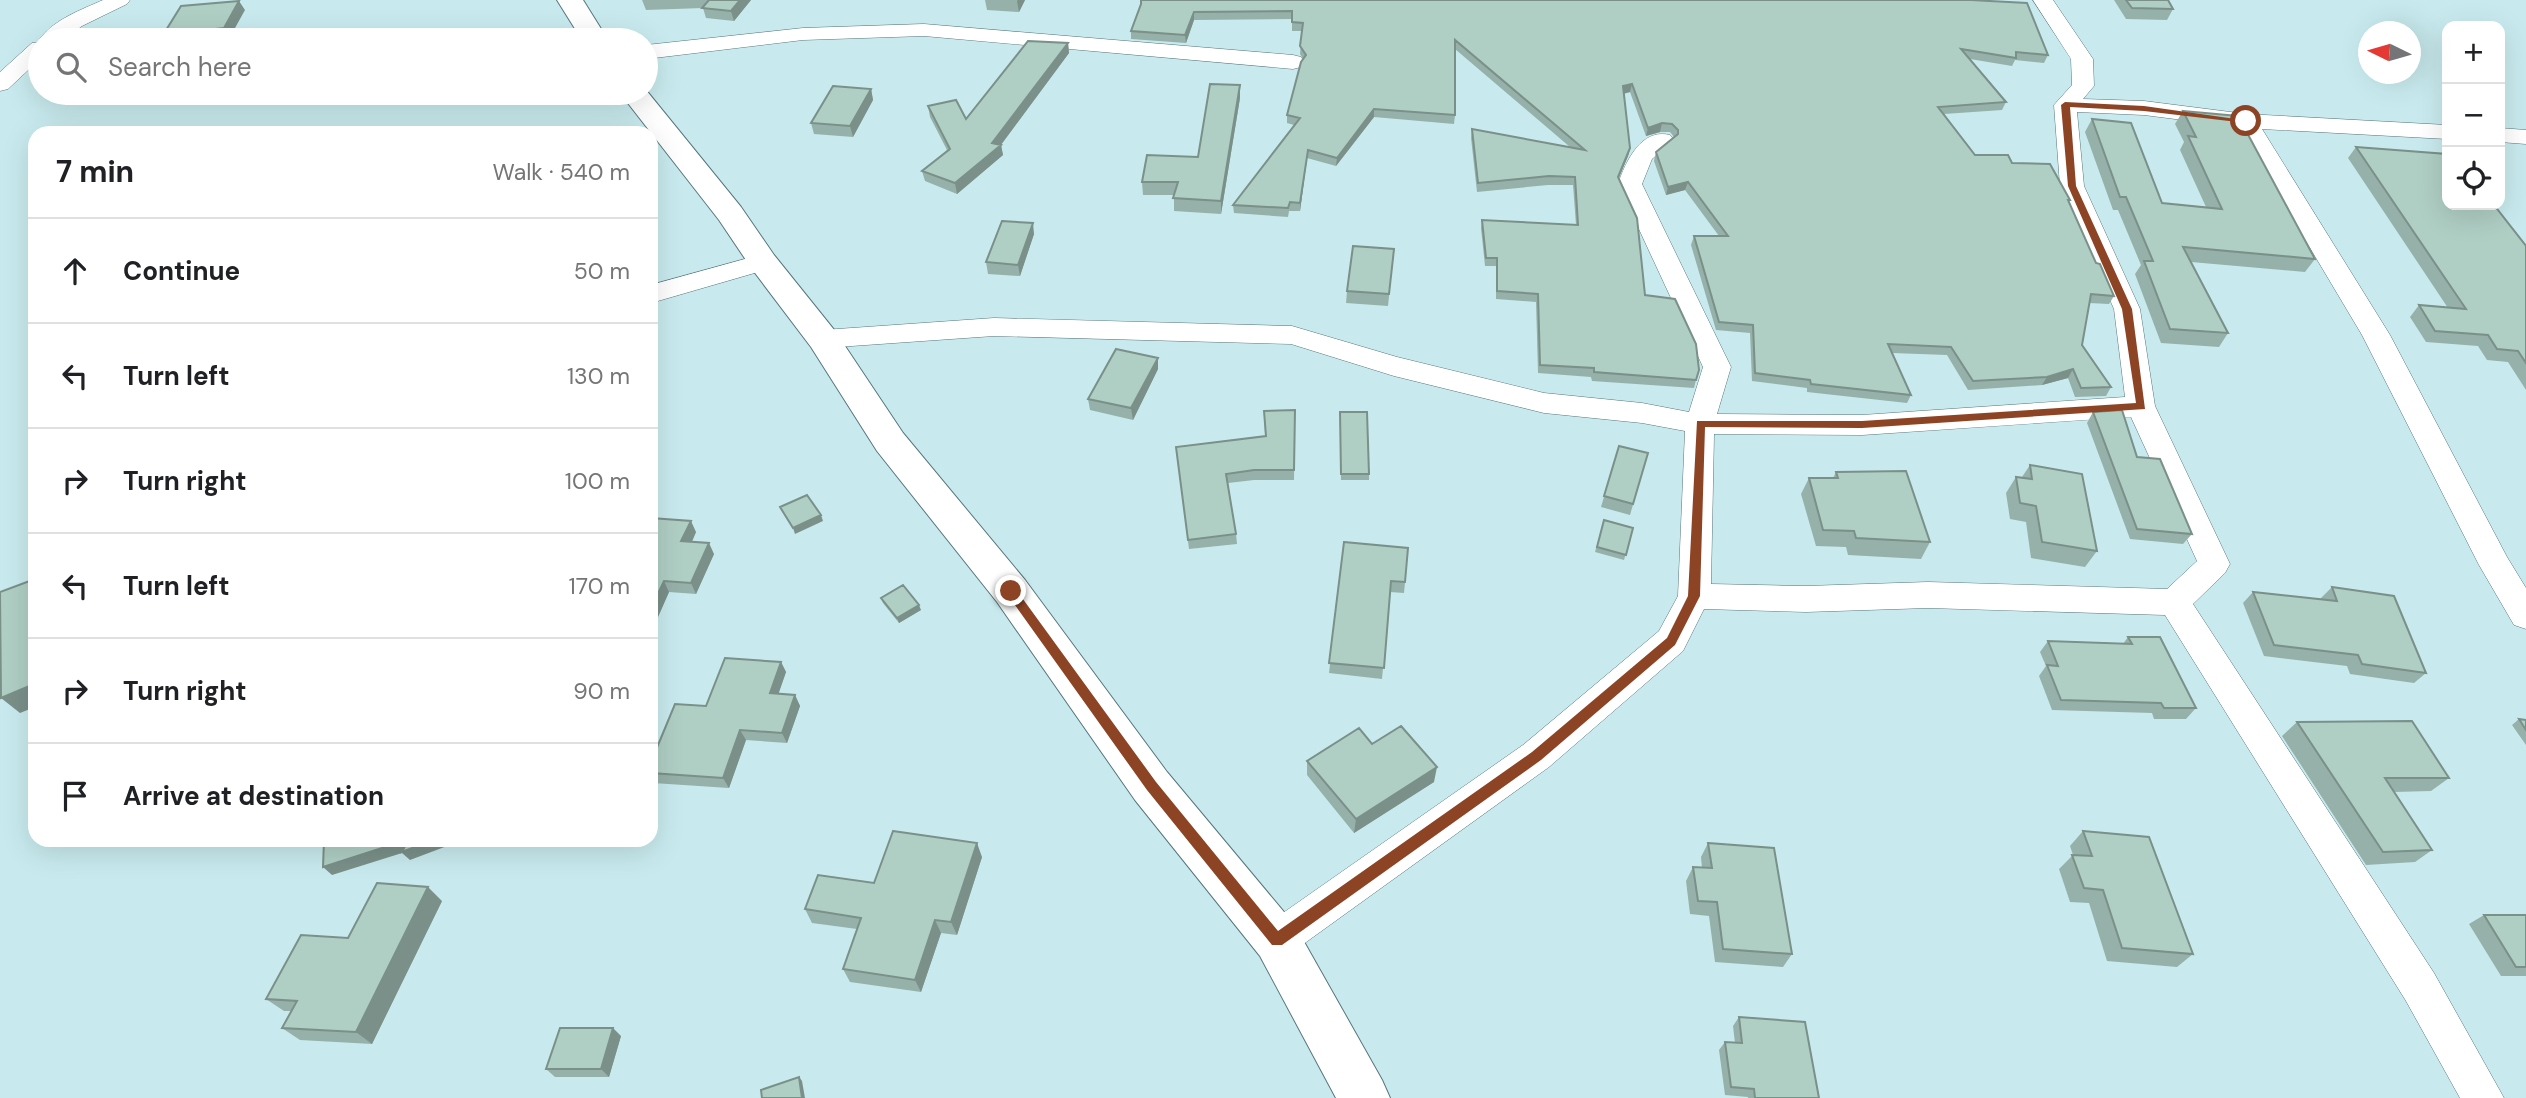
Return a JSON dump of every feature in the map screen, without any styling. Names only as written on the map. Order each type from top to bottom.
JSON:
[{"type":"street","points":[[65,28],[74,21],[120,0]]},
{"type":"street","points":[[570,0],[588,28]]},
{"type":"street","points":[[1694,596],[1806,599],[1928,595],[2174,602],[2214,564],[2141,406],[2127,309],[2072,186],[2065,105],[2083,86],[2082,59],[2043,0]]},
{"type":"street","points":[[658,51],[803,34],[924,30],[1293,62]]},
{"type":"street","points":[[0,83],[28,58]]},
{"type":"street","points":[[644,105],[730,214],[763,262],[823,339],[890,442],[1011,591],[1151,786],[1277,940],[1364,1098]]},
{"type":"street","points":[[2065,105],[2144,108],[2246,121],[2442,132]]},
{"type":"street","points":[[2246,121],[2376,335],[2495,565],[2526,616]]},
{"type":"street","points":[[2505,135],[2526,136]]},
{"type":"street","points":[[1277,940],[1536,756],[1671,642],[1694,596],[1700,424],[1717,367],[1630,184],[1639,157],[1650,145],[1662,139]]},
{"type":"street","points":[[658,292],[763,262]]},
{"type":"street","points":[[823,339],[993,327],[1292,335],[1394,366],[1544,403],[1642,413],[1700,424],[1862,425],[2141,406]]},
{"type":"street","points":[[2174,602],[2420,987],[2483,1098]]},
{"type":"building","points":[[709,0],[740,0],[731,11],[702,8]]},
{"type":"building","points":[[1141,0],[1971,0],[2027,3],[2048,55],[2016,52],[2016,58],[1961,49],[2006,102],[1938,107],[1975,155],[2008,155],[2012,163],[2050,164],[2070,200],[2096,263],[2100,264],[2114,296],[2091,294],[2082,345],[2111,387],[2081,388],[2073,369],[2047,377],[1973,381],[1951,347],[1888,344],[1911,395],[1811,384],[1810,380],[1755,373],[1753,325],[1719,322],[1694,236],[1728,236],[1688,182],[1668,187],[1656,152],[1678,134],[1678,130],[1672,124],[1662,123],[1648,128],[1632,84],[1623,86],[1630,148],[1618,177],[1637,218],[1645,295],[1675,299],[1696,344],[1699,370],[1696,380],[1594,372],[1594,368],[1540,365],[1538,294],[1497,291],[1497,258],[1486,258],[1482,220],[1578,225],[1575,177],[1549,176],[1478,183],[1472,129],[1585,150],[1455,40],[1455,115],[1374,109],[1337,158],[1308,150],[1300,203],[1290,202],[1288,208],[1233,205],[1300,118],[1287,115],[1301,62],[1306,55],[1300,46],[1303,23],[1292,22],[1292,11],[1194,12],[1185,35],[1131,31]]},
{"type":"building","points":[[2126,0],[2168,0],[2173,9],[2132,8]]},
{"type":"building","points":[[239,1],[224,28],[167,28],[181,6]]},
{"type":"building","points":[[1028,41],[1068,43],[992,143],[1001,145],[955,183],[922,171],[950,149],[928,106],[956,100],[966,119]]},
{"type":"building","points":[[1210,84],[1240,85],[1221,201],[1173,198],[1178,182],[1142,182],[1147,155],[1198,157]]},
{"type":"building","points":[[833,86],[871,89],[850,126],[811,123]]},
{"type":"building","points":[[2183,111],[2238,116],[2315,259],[2183,247],[2228,333],[2170,329],[2144,261],[2153,261],[2126,197],[2120,197],[2092,119],[2131,123],[2162,203],[2222,209],[2188,136],[2196,137]]},
{"type":"building","points":[[2356,147],[2442,154],[2442,210],[2498,210],[2526,246],[2526,363],[2518,351],[2497,349],[2488,335],[2435,331],[2419,305],[2466,309]]},
{"type":"building","points":[[1002,221],[1033,223],[1018,265],[986,262]]},
{"type":"building","points":[[1353,246],[1394,249],[1389,294],[1347,291]]},
{"type":"building","points":[[1116,349],[1158,358],[1131,408],[1088,399]]},
{"type":"building","points":[[1295,410],[1294,470],[1254,470],[1226,474],[1236,534],[1188,540],[1176,447],[1266,436],[1264,411]]},
{"type":"building","points":[[2122,410],[2137,457],[2160,459],[2192,534],[2137,529],[2093,412]]},
{"type":"building","points":[[1340,412],[1367,412],[1369,474],[1341,474]]},
{"type":"building","points":[[1619,446],[1648,453],[1633,504],[1604,496]]},
{"type":"building","points":[[2030,465],[2082,474],[2097,551],[2042,542],[2036,506],[2020,503],[2016,477],[2032,479]]},
{"type":"building","points":[[1906,471],[1930,542],[1856,538],[1854,531],[1823,530],[1809,478],[1838,478],[1836,472]]},
{"type":"building","points":[[807,495],[821,515],[793,528],[780,507]]},
{"type":"building","points":[[658,519],[691,521],[681,541],[709,543],[691,583],[664,581],[658,593]]},
{"type":"building","points":[[1604,520],[1633,528],[1626,555],[1597,547]]},
{"type":"building","points":[[1344,542],[1408,548],[1405,582],[1391,581],[1384,668],[1329,663]]},
{"type":"building","points":[[28,582],[28,687],[1,698],[0,592]]},
{"type":"building","points":[[903,585],[919,605],[897,618],[881,598]]},
{"type":"building","points":[[2332,587],[2394,596],[2426,673],[2362,664],[2358,655],[2274,645],[2253,592],[2337,601]]},
{"type":"building","points":[[2128,637],[2160,637],[2196,708],[2164,708],[2161,703],[2061,700],[2047,665],[2058,666],[2048,641],[2132,644]]},
{"type":"building","points":[[725,658],[781,662],[770,693],[795,695],[782,733],[740,730],[723,778],[658,773],[658,745],[675,704],[706,706]]},
{"type":"building","points":[[2519,719],[2526,720],[2526,730]]},
{"type":"building","points":[[2412,721],[2449,778],[2385,778],[2432,850],[2383,852],[2297,722]]},
{"type":"building","points":[[1401,726],[1437,767],[1356,819],[1307,761],[1359,728],[1372,744]]},
{"type":"building","points":[[893,831],[977,843],[951,922],[935,920],[915,980],[843,969],[861,918],[805,909],[818,875],[874,883]]},
{"type":"building","points":[[2083,831],[2149,837],[2193,954],[2122,948],[2103,890],[2084,888],[2072,855],[2092,856]]},
{"type":"building","points":[[1708,843],[1774,848],[1792,954],[1723,949],[1717,902],[1698,901],[1693,867],[1712,868]]},
{"type":"building","points":[[324,847],[385,847],[323,867]]},
{"type":"building","points":[[377,883],[428,887],[356,1032],[282,1028],[297,1001],[266,999],[301,935],[348,938]]},
{"type":"building","points":[[2484,915],[2526,915],[2526,967],[2516,967]]},
{"type":"building","points":[[1739,1017],[1805,1022],[1819,1098],[1755,1098],[1754,1089],[1731,1087],[1725,1042],[1742,1043]]},
{"type":"building","points":[[560,1028],[613,1028],[601,1069],[546,1069]]},
{"type":"building","points":[[799,1077],[802,1098],[762,1098],[761,1090]]},
{"type":"route","points":[[1011,591],[1151,786],[1277,940],[1536,756],[1671,642],[1694,596],[1700,424],[1862,425],[2141,406],[2127,309],[2072,186],[2065,105],[2144,108],[2246,121]]}]
